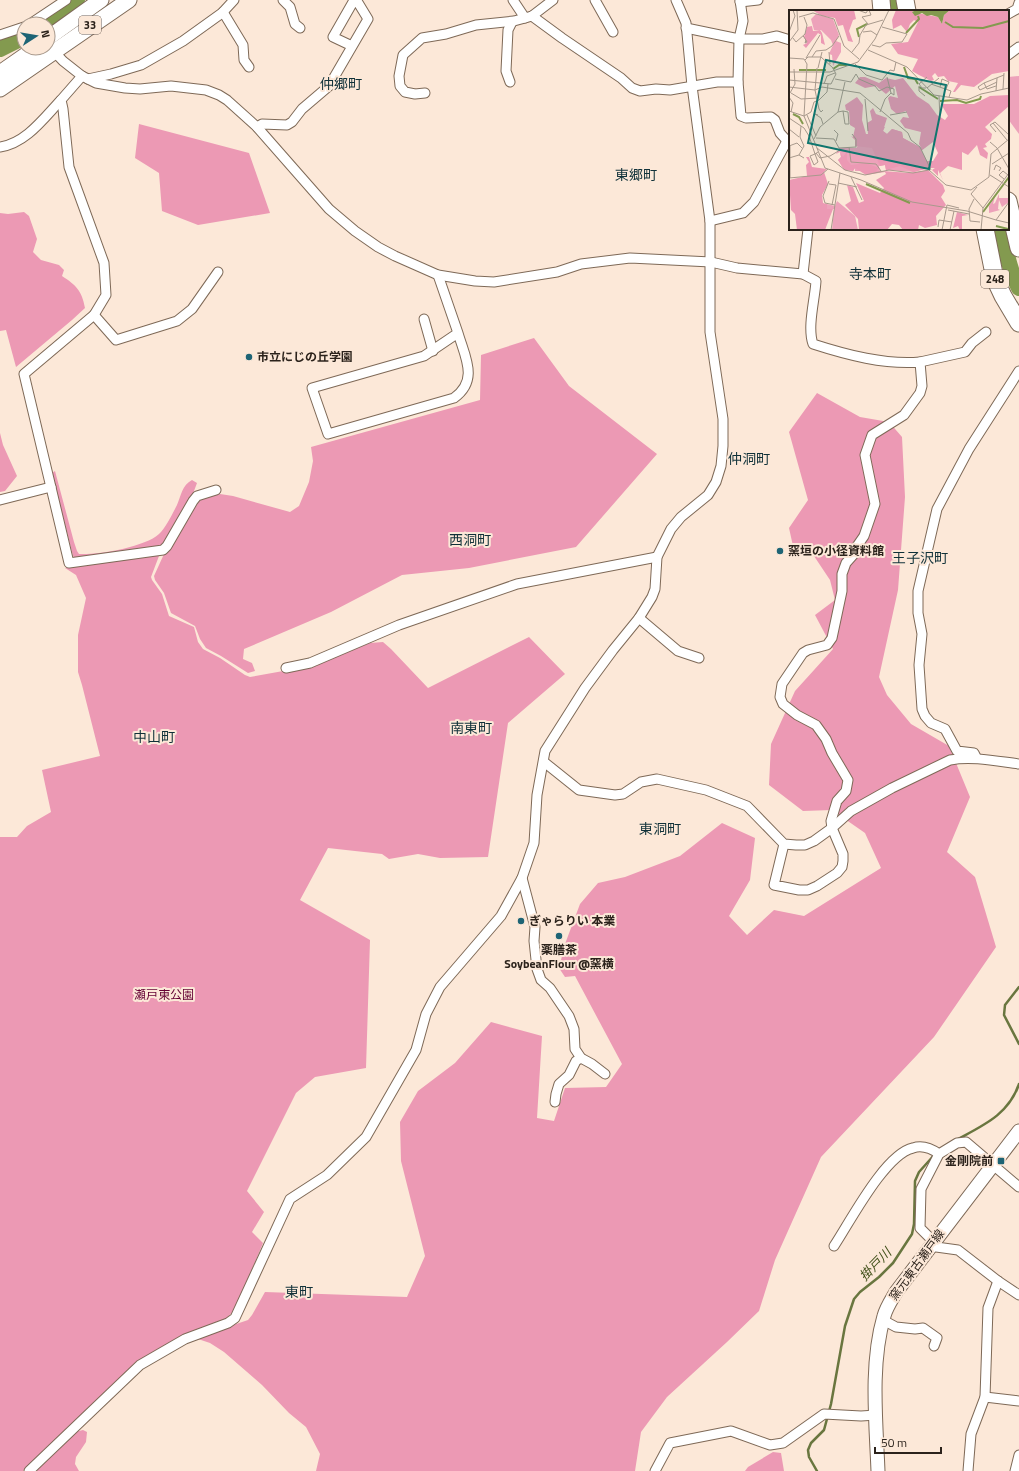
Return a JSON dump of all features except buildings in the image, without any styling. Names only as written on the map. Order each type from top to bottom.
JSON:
[{"type":"highway","points":[[881,0],[882,10]]},
{"type":"highway","points":[[905,0],[907,10]]},
{"type":"highway","points":[[1009,205],[1019,248]]},
{"type":"highway","name":"248","points":[[985,230],[995,279],[1019,323]]},
{"type":"main road","name":"33","points":[[56,40],[101,0]]},
{"type":"main road","name":"33","points":[[56,42],[128,0]]},
{"type":"main road","points":[[0,73],[24,56]]},
{"type":"main road","name":"33","points":[[0,89],[38,56]]},
{"type":"main road","name":"窯元東古瀬戸線","points":[[878,1471],[876,1349],[884,1314],[896,1292],[931,1244],[1019,1131]]},
{"type":"street","points":[[43,16],[66,0]]},
{"type":"street","points":[[0,147],[16,143],[26,136],[85,78],[112,74],[141,65],[183,40],[223,12],[234,0]]},
{"type":"street","points":[[283,0],[290,7],[295,24],[300,28]]},
{"type":"street","points":[[513,0],[529,17],[621,78],[632,88],[640,91],[656,89],[670,90],[717,82],[738,82]]},
{"type":"street","points":[[595,0],[613,32]]},
{"type":"street","points":[[29,1471],[140,1365],[185,1339],[228,1323],[235,1318],[290,1199],[327,1175],[366,1137],[416,1050],[426,1014],[440,987],[501,916],[522,878],[534,843],[537,795],[546,751],[585,688],[612,650],[640,618],[655,589],[657,557],[671,529],[681,517],[712,490],[721,466],[723,419],[710,332],[710,221],[692,86],[686,23],[676,0]]},
{"type":"street","points":[[710,221],[743,213],[754,202],[789,142],[780,133],[775,120],[771,117],[746,118],[741,116],[738,82],[739,39],[742,21],[740,1],[758,0]]},
{"type":"street","points":[[257,127],[262,124],[287,125],[292,122],[302,109],[329,86],[368,19],[357,1],[353,2],[333,37],[352,46]]},
{"type":"street","points":[[425,93],[415,94],[406,92],[400,86],[399,76],[404,55],[422,38],[446,34],[476,25],[512,22],[529,17],[550,1]]},
{"type":"street","points":[[1009,13],[1017,8],[1019,3]]},
{"type":"street","points":[[223,12],[243,45],[244,60],[249,67]]},
{"type":"street","points":[[510,82],[506,70],[508,30],[512,22]]},
{"type":"street","points":[[686,28],[739,39],[763,39],[778,36],[789,40]]},
{"type":"street","points":[[0,35],[16,30]]},
{"type":"street","points":[[1009,54],[1019,47]]},
{"type":"street","points":[[56,52],[63,61],[85,78],[96,84],[140,89],[171,86],[206,90],[219,95],[227,100],[257,127],[329,210],[378,247],[395,256],[438,274],[475,281],[494,282],[557,272],[581,264],[630,258],[711,262],[737,268],[803,274],[816,281],[811,327],[811,338],[813,344],[846,353],[893,362],[920,362],[965,352],[972,343],[986,332]]},
{"type":"street","points":[[61,100],[69,167],[104,263],[106,295],[94,315],[24,374],[69,563],[163,550],[167,546],[197,496],[216,490]]},
{"type":"street","points":[[803,274],[808,230]]},
{"type":"street","points":[[94,315],[116,340],[177,321],[192,309],[218,272]]},
{"type":"street","points":[[438,274],[458,333],[469,377],[467,384],[460,394],[454,398],[328,434],[312,388],[424,356],[458,333]]},
{"type":"street","points":[[424,319],[433,351]]},
{"type":"street","points":[[784,844],[774,886],[808,890],[837,873],[842,867],[844,854],[832,828],[831,821],[837,801],[846,791],[848,780],[816,725],[797,715],[783,704],[780,697],[782,684],[803,653],[808,650],[827,645],[832,638],[842,591],[842,574],[846,563],[854,554],[855,549],[864,536],[875,504],[865,455],[867,448],[872,435],[904,415],[920,393],[922,386],[920,362]]},
{"type":"street","points":[[976,759],[974,753],[957,751],[945,729],[931,723],[925,716],[922,709],[919,665],[922,634],[918,613],[918,591],[937,509],[969,449],[1019,371]]},
{"type":"street","points":[[0,500],[51,487]]},
{"type":"street","points":[[286,668],[310,663],[399,625],[517,584],[657,557]]},
{"type":"street","points":[[640,618],[678,651],[699,658]]},
{"type":"street","points":[[544,762],[579,790],[615,795],[623,794],[641,782],[658,779],[706,790],[747,806],[784,844],[805,845],[814,841],[832,828],[851,811],[892,788],[950,760],[959,758],[1019,764]]},
{"type":"street","points":[[522,878],[535,927],[534,942],[537,970],[541,980],[550,988],[569,1016],[574,1029],[575,1049],[581,1058],[605,1074]]},
{"type":"street","points":[[555,1102],[559,1084],[569,1075],[576,1062],[581,1058]]},
{"type":"street","points":[[1019,1187],[966,1142],[958,1143],[937,1153],[921,1189],[920,1228],[931,1244],[958,1250],[998,1281],[1019,1295]]},
{"type":"street","points":[[834,1246],[885,1168],[904,1151],[914,1147],[931,1149],[937,1153]]},
{"type":"street","points":[[968,1471],[971,1434],[985,1397],[988,1308],[998,1281]]},
{"type":"street","points":[[883,1320],[896,1326],[915,1329],[923,1328],[937,1338],[934,1346]]},
{"type":"street","points":[[985,1397],[1019,1401]]},
{"type":"street","points":[[655,1471],[670,1443],[730,1431],[770,1445],[783,1443],[828,1414],[861,1416],[876,1415]]},
{"type":"street","points":[[1016,1471],[1019,1455]]},
{"type":"shaded area","points":[[1019,76],[1019,134],[1009,120],[1009,77]]},
{"type":"green space","points":[[139,124],[249,153],[270,213],[198,225],[162,211],[159,173],[135,158]]},
{"type":"green space","points":[[24,212],[29,216],[37,239],[33,252],[41,260],[59,265],[64,270],[62,276],[78,289],[85,308],[16,367],[6,330],[0,331],[0,213],[8,214]]},
{"type":"green space","points":[[534,338],[569,386],[657,454],[576,547],[469,568],[402,575],[331,612],[244,649],[243,659],[252,663],[255,671],[248,673],[206,648],[200,639],[195,626],[171,613],[164,593],[154,576],[164,554],[170,549],[182,524],[201,499],[220,494],[233,496],[290,512],[299,506],[309,482],[313,461],[311,447],[480,400],[481,355]]},
{"type":"green space","points":[[817,393],[860,417],[889,422],[902,437],[905,497],[898,590],[879,677],[887,695],[911,724],[949,746],[970,797],[947,852],[975,877],[996,947],[934,1037],[821,1157],[775,1260],[759,1311],[667,1397],[641,1432],[635,1471],[316,1471],[320,1454],[306,1427],[289,1413],[262,1385],[224,1352],[210,1343],[195,1338],[248,1320],[265,1292],[407,1297],[425,1256],[401,1161],[400,1122],[418,1091],[455,1063],[491,1022],[542,1036],[537,1118],[554,1121],[565,1088],[606,1087],[622,1064],[575,976],[565,977],[559,968],[565,944],[580,904],[598,883],[625,877],[680,856],[722,823],[755,838],[750,880],[729,916],[747,935],[774,910],[804,916],[881,868],[865,833],[832,810],[803,811],[769,785],[771,744],[795,691],[833,649],[815,615],[835,600],[830,580],[812,553],[795,555],[789,528],[808,500],[789,432]]},
{"type":"green space","points":[[0,433],[3,445],[17,476],[5,491],[0,492]]},
{"type":"green space","points":[[55,471],[74,542],[79,554],[109,552],[143,543],[152,539],[161,532],[166,525],[186,485],[192,480],[197,483],[191,499],[163,545],[77,560],[73,556],[52,473]]},
{"type":"green space","name":"瀬戸東公園","points":[[159,554],[151,577],[162,594],[169,616],[194,627],[198,642],[203,649],[250,677],[311,666],[370,643],[383,642],[428,688],[529,637],[565,674],[508,723],[488,857],[440,858],[418,854],[389,859],[382,854],[328,848],[300,900],[370,940],[366,1068],[315,1077],[296,1093],[247,1191],[264,1212],[252,1232],[263,1243],[236,1308],[226,1319],[142,1360],[23,1471],[0,1471],[0,837],[17,837],[27,826],[51,812],[42,770],[100,756],[78,672],[78,635],[86,598],[76,575],[65,568]]},
{"type":"green space","points":[[83,1430],[87,1432],[86,1442],[76,1457],[75,1464],[79,1471],[36,1471],[75,1432]]},
{"type":"green space","points":[[773,1452],[781,1453],[784,1471],[745,1471],[748,1467]]},
{"type":"waterway","points":[[56,18],[77,0]]},
{"type":"waterway","points":[[895,0],[896,10]]},
{"type":"waterway","points":[[0,49],[16,41]]},
{"type":"waterway","points":[[1002,230],[1010,267],[1019,288]]},
{"type":"waterway","name":"掛戸川","points":[[1019,987],[1005,1005],[1004,1015],[1019,1044]]},
{"type":"waterway","name":"掛戸川","points":[[958,1139],[977,1129],[1002,1111],[1015,1094],[1019,1084]]},
{"type":"waterway","name":"掛戸川","points":[[817,1471],[809,1457],[808,1450],[811,1443],[824,1430],[831,1404],[845,1326],[854,1299],[893,1263],[912,1234],[914,1224],[915,1181],[919,1172],[936,1153]]},
{"type":"place","name":"市立にじの丘学園","points":[[249,357]]},
{"type":"place","name":"窯垣の小径資料館","points":[[780,551]]},
{"type":"place","name":"ぎゃらりい 本業","points":[[521,921]]},
{"type":"place","name":"薬膳茶 SoybeanFlour @窯横","points":[[559,936]]},
{"type":"place","name":"金剛院前","points":[[1001,1161]]},
{"type":"district","name":"仲郷町","points":[[341,84]]},
{"type":"district","name":"東郷町","points":[[636,175]]},
{"type":"district","name":"寺本町","points":[[870,274]]},
{"type":"district","name":"仲洞町","points":[[749,459]]},
{"type":"district","name":"西洞町","points":[[470,540]]},
{"type":"district","name":"王子沢町","points":[[920,558]]},
{"type":"district","name":"南東町","points":[[471,728]]},
{"type":"district","name":"中山町","points":[[154,737]]},
{"type":"district","name":"東洞町","points":[[660,829]]},
{"type":"district","name":"東町","points":[[299,1292]]}]
